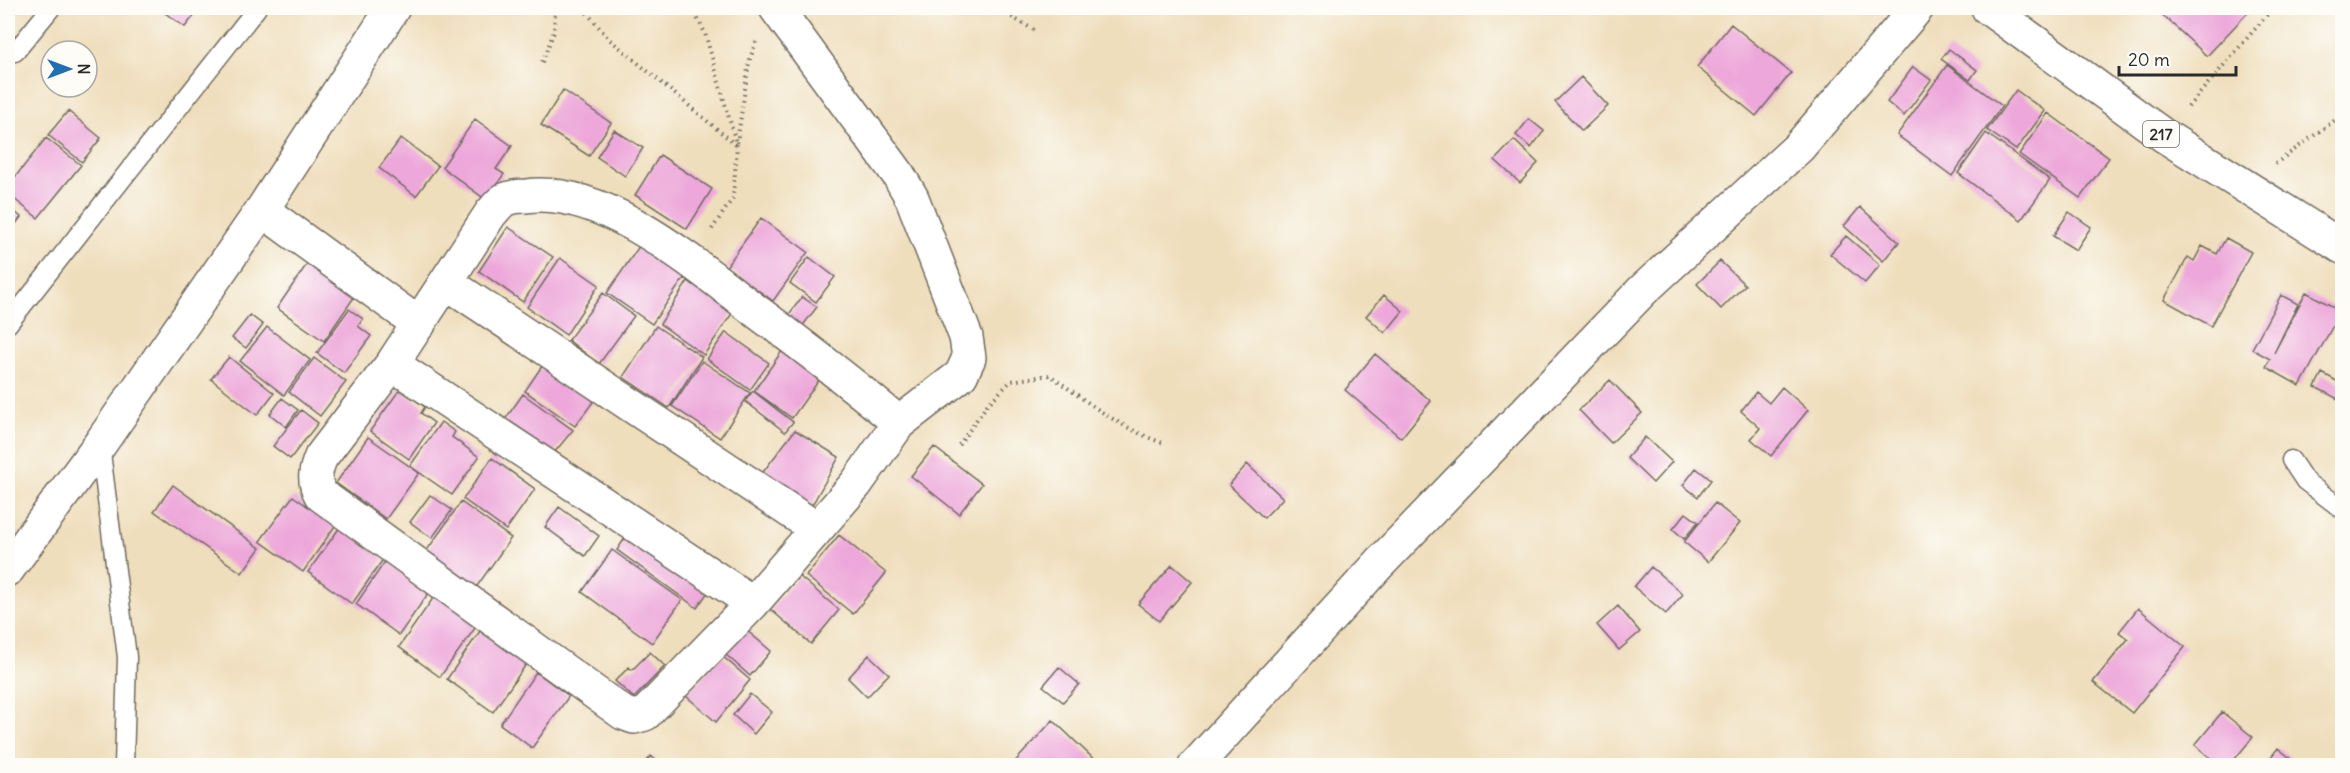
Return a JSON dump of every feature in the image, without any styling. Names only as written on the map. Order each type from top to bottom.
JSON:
[{"type":"street","points":[[8,569],[100,444],[262,210],[393,8]]},
{"type":"street","points":[[776,8],[898,174],[912,198],[966,337],[969,358],[961,375],[899,423],[856,484],[753,603],[645,714],[634,717],[623,714],[321,495],[315,480],[316,469],[321,457],[420,324],[491,213],[504,200],[538,194],[573,199],[639,227],[691,261],[850,381],[899,423]]},
{"type":"street","points":[[1195,765],[1380,563],[1644,290],[1799,147],[1917,8]]},
{"type":"street","name":"217","points":[[1988,8],[2163,135],[2343,248]]},
{"type":"street","points":[[262,210],[420,324]]},
{"type":"street","points":[[446,282],[817,529]]},
{"type":"street","points":[[392,364],[753,603]]},
{"type":"lane","points":[[15,52],[51,8]]},
{"type":"lane","points":[[8,324],[257,8]]},
{"type":"lane","points":[[100,444],[127,657],[124,765]]},
{"type":"lane","points":[[2291,460],[2306,482],[2343,510]]},
{"type":"path","points":[[542,62],[554,32],[555,8]]},
{"type":"path","points":[[583,8],[608,38],[737,146]]},
{"type":"path","points":[[692,8],[705,33],[737,146]]},
{"type":"path","points":[[996,8],[1036,31]]},
{"type":"path","points":[[2163,135],[2273,8]]},
{"type":"path","points":[[691,261],[733,198],[748,62],[757,40]]},
{"type":"path","points":[[2246,186],[2343,115]]},
{"type":"path","points":[[959,446],[987,405],[1011,381],[1050,375],[1109,418],[1141,435],[1163,443]]},
{"type":"building","points":[[158,8],[200,8],[185,27]]},
{"type":"building","points":[[2155,8],[2252,8],[2207,56]]},
{"type":"building","points":[[1731,24],[1791,73],[1756,116],[1697,67]]},
{"type":"building","points":[[1949,49],[1977,70],[1970,80],[1941,59]]},
{"type":"building","points":[[1947,65],[2002,106],[1952,176],[1897,135]]},
{"type":"building","points":[[1913,67],[1931,80],[1904,116],[1887,102]]},
{"type":"building","points":[[1581,77],[1608,106],[1582,131],[1555,102]]},
{"type":"building","points":[[563,90],[611,123],[589,156],[541,125]]},
{"type":"building","points":[[2016,90],[2045,111],[2016,150],[1987,130]]},
{"type":"building","points":[[68,111],[101,138],[82,162],[48,135]]},
{"type":"building","points":[[2048,113],[2109,158],[2080,198],[2019,154]]},
{"type":"building","points":[[475,119],[512,146],[496,169],[504,174],[486,200],[442,167]]},
{"type":"building","points":[[1529,119],[1544,131],[1531,148],[1516,135]]},
{"type":"building","points":[[614,130],[643,148],[625,176],[597,157]]},
{"type":"building","points":[[1986,133],[2050,180],[2021,220],[1958,173]]},
{"type":"building","points":[[46,138],[81,165],[38,218],[8,194],[8,186]]},
{"type":"building","points":[[401,138],[438,166],[416,196],[379,168]]},
{"type":"building","points":[[1514,140],[1538,163],[1520,183],[1495,160]]},
{"type":"building","points":[[660,155],[712,189],[687,229],[635,195]]},
{"type":"building","points":[[8,206],[21,217],[8,234]]},
{"type":"building","points":[[1860,207],[1899,242],[1883,261],[1844,226]]},
{"type":"building","points":[[2069,212],[2091,227],[2076,250],[2053,236]]},
{"type":"building","points":[[761,218],[808,252],[773,301],[726,267]]},
{"type":"building","points":[[508,227],[553,257],[523,302],[479,271]]},
{"type":"building","points":[[1846,236],[1880,265],[1865,283],[1830,254]]},
{"type":"building","points":[[2226,238],[2251,252],[2211,326],[2164,300],[2188,257],[2194,261],[2202,246],[2217,254]]},
{"type":"building","points":[[642,242],[687,274],[652,324],[607,293]]},
{"type":"building","points":[[809,257],[835,277],[816,302],[790,283]]},
{"type":"building","points":[[560,258],[599,285],[566,335],[527,307]]},
{"type":"building","points":[[309,261],[357,293],[324,341],[277,308]]},
{"type":"building","points":[[1720,261],[1745,285],[1721,309],[1697,284]]},
{"type":"building","points":[[688,281],[733,312],[704,355],[660,324]]},
{"type":"building","points":[[2306,292],[2341,311],[2300,386],[2266,367],[2270,359],[2252,349],[2281,295],[2298,304],[2274,353]]},
{"type":"building","points":[[603,293],[634,316],[599,364],[568,340]]},
{"type":"building","points":[[1384,295],[1403,311],[1385,333],[1366,316]]},
{"type":"building","points":[[802,297],[817,307],[801,328],[787,317]]},
{"type":"building","points":[[349,309],[363,319],[358,326],[371,336],[344,373],[317,353]]},
{"type":"building","points":[[250,315],[263,325],[246,348],[232,338]]},
{"type":"building","points":[[656,326],[702,357],[669,408],[623,377]]},
{"type":"building","points":[[267,327],[310,360],[284,395],[240,361]]},
{"type":"building","points":[[726,332],[769,363],[750,390],[707,359]]},
{"type":"building","points":[[784,348],[822,376],[792,418],[754,391]]},
{"type":"building","points":[[1375,354],[1431,401],[1401,438],[1345,390]]},
{"type":"building","points":[[229,357],[274,393],[257,415],[211,379]]},
{"type":"building","points":[[314,358],[346,382],[320,416],[289,392]]},
{"type":"building","points":[[702,361],[750,393],[720,438],[672,406]]},
{"type":"building","points":[[544,363],[596,398],[575,426],[525,391]]},
{"type":"building","points":[[2322,373],[2342,384],[2338,399],[2315,387]]},
{"type":"building","points":[[1610,380],[1642,413],[1611,443],[1579,410]]},
{"type":"building","points":[[1782,387],[1808,410],[1771,456],[1751,439],[1760,428],[1741,411],[1756,392],[1769,403]]},
{"type":"building","points":[[400,389],[425,407],[421,413],[434,423],[409,459],[370,431]]},
{"type":"building","points":[[753,391],[793,422],[785,432],[745,401]]},
{"type":"building","points":[[523,394],[573,430],[549,459],[501,425]]},
{"type":"building","points":[[282,398],[298,410],[286,427],[270,414]]},
{"type":"building","points":[[301,410],[318,423],[290,459],[273,446]]},
{"type":"building","points":[[441,422],[455,432],[452,437],[479,457],[452,495],[410,466]]},
{"type":"building","points":[[795,430],[839,457],[812,505],[760,476]]},
{"type":"building","points":[[368,437],[419,473],[386,519],[336,483]]},
{"type":"building","points":[[1645,437],[1672,462],[1653,483],[1627,458]]},
{"type":"building","points":[[934,447],[982,484],[959,514],[911,476]]},
{"type":"building","points":[[492,458],[535,489],[506,530],[463,499]]},
{"type":"building","points":[[1247,464],[1283,498],[1264,518],[1229,485]]},
{"type":"building","points":[[1696,468],[1711,480],[1698,497],[1683,485]]},
{"type":"building","points":[[173,485],[260,548],[242,573],[154,511]]},
{"type":"building","points":[[430,495],[452,510],[432,538],[410,522]]},
{"type":"building","points":[[293,496],[335,526],[303,572],[260,541]]},
{"type":"building","points":[[461,502],[511,538],[475,589],[425,553]]},
{"type":"building","points":[[1715,503],[1740,523],[1708,562],[1684,542]]},
{"type":"building","points":[[559,507],[599,536],[585,556],[545,527]]},
{"type":"building","points":[[1686,513],[1698,522],[1684,539],[1673,529]]},
{"type":"building","points":[[340,527],[384,558],[352,604],[308,572]]},
{"type":"building","points":[[627,535],[708,592],[697,608],[617,550]]},
{"type":"building","points":[[839,535],[886,573],[853,614],[806,576]]},
{"type":"building","points":[[612,550],[682,600],[652,643],[582,592]]},
{"type":"building","points":[[386,560],[430,591],[399,635],[356,604]]},
{"type":"building","points":[[1172,565],[1192,582],[1159,621],[1138,604]]},
{"type":"building","points":[[1651,567],[1683,594],[1666,614],[1634,587]]},
{"type":"building","points":[[799,576],[839,610],[811,644],[770,609]]},
{"type":"building","points":[[436,594],[478,624],[440,677],[399,647]]},
{"type":"building","points":[[1618,606],[1640,632],[1619,650],[1597,625]]},
{"type":"building","points":[[2138,608],[2185,647],[2132,713],[2093,682],[2128,639],[2119,632]]},
{"type":"building","points":[[745,629],[771,651],[750,676],[725,654]]},
{"type":"building","points":[[480,631],[527,663],[493,712],[447,679]]},
{"type":"building","points":[[650,652],[665,666],[634,698],[615,681],[629,667],[632,670]]},
{"type":"building","points":[[721,655],[750,680],[716,722],[686,696]]},
{"type":"building","points":[[869,655],[889,674],[867,697],[848,678]]},
{"type":"building","points":[[1059,667],[1079,684],[1063,702],[1043,686]]},
{"type":"building","points":[[536,672],[569,696],[532,748],[500,724]]},
{"type":"building","points":[[750,694],[772,712],[754,734],[733,715]]},
{"type":"building","points":[[2222,712],[2253,737],[2229,766],[2220,766],[2195,745]]},
{"type":"building","points":[[1053,720],[1101,766],[1011,766]]},
{"type":"building","points":[[2278,748],[2300,766],[2264,766]]},
{"type":"building","points":[[651,756],[662,766],[643,766]]}]
